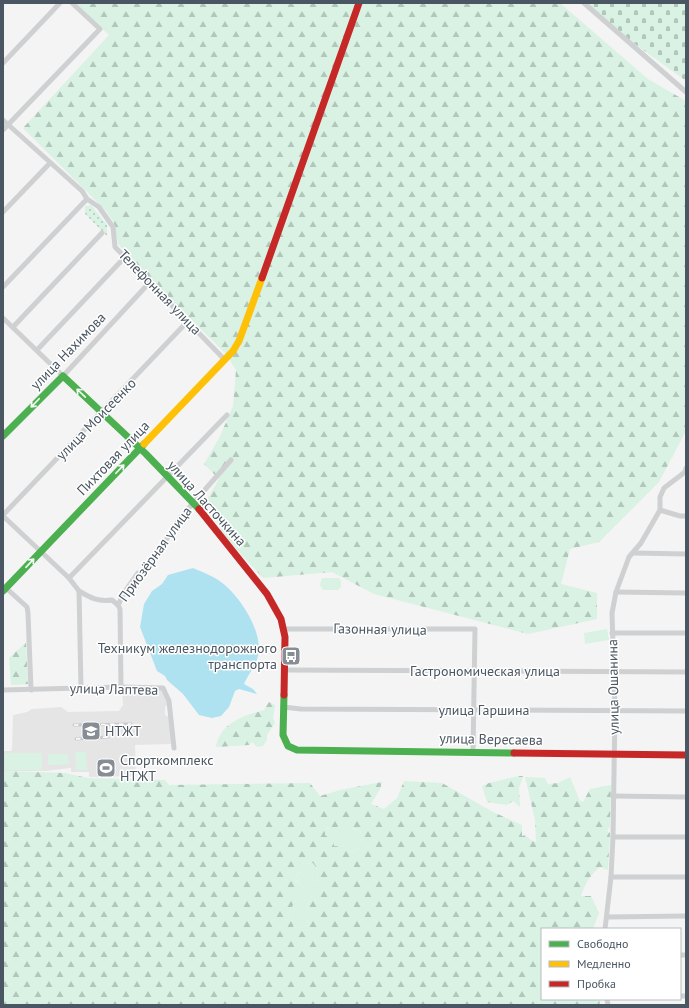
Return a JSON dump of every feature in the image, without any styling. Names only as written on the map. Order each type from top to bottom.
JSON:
[{"type":"street","points":[[3,63],[60,3]]},
{"type":"street","points":[[3,130],[100,28],[72,3]]},
{"type":"street","name":"Пихтовая улица","points":[[5,590],[233,351],[239,341],[287,211],[360,3]]},
{"type":"street","points":[[584,3],[686,92]]},
{"type":"street","name":"Телефонная улица","points":[[3,120],[50,164],[82,191],[87,199],[99,207],[113,227],[116,246],[125,257],[225,360]]},
{"type":"street","points":[[3,212],[50,164]]},
{"type":"street","points":[[3,287],[87,199]]},
{"type":"street","points":[[13,327],[102,233]]},
{"type":"street","points":[[37,350],[125,257]]},
{"type":"street","name":"улица Нахимова","points":[[3,436],[63,376],[150,282]]},
{"type":"street","name":"улица Ласточкина","points":[[3,318],[140,449],[193,503],[228,544],[272,601],[285,629],[283,707],[285,741],[288,746],[297,750]]},
{"type":"street","name":"улица Моисеенко","points":[[3,515],[102,413],[187,322]]},
{"type":"street","points":[[69,578],[227,415]]},
{"type":"street","name":"Приозёрная улица","points":[[121,687],[120,609],[118,605],[138,573],[145,570],[152,562],[180,518],[231,460]]},
{"type":"street","name":"улица Ошанина","points":[[605,928],[612,877],[613,837],[615,710],[612,613],[616,592],[629,557],[634,553],[660,510],[660,497],[664,488],[686,470]]},
{"type":"street","points":[[660,510],[680,516],[686,516]]},
{"type":"street","points":[[3,515],[69,578],[79,591],[99,602],[112,600],[118,605]]},
{"type":"street","points":[[634,553],[686,554]]},
{"type":"street","points":[[5,590],[27,607],[31,690]]},
{"type":"street","points":[[79,591],[81,688]]},
{"type":"street","points":[[616,592],[686,593]]},
{"type":"street","name":"Газонная улица","points":[[285,629],[475,629],[475,671]]},
{"type":"street","points":[[612,633],[686,633]]},
{"type":"street","name":"Гастрономическая улица","points":[[284,670],[614,670],[686,672]]},
{"type":"street","points":[[473,752],[475,671]]},
{"type":"street","name":"улица Лаптева","points":[[3,690],[121,687],[163,688],[166,691],[169,701],[174,748]]},
{"type":"street","name":"улица Гаршина","points":[[283,707],[301,709],[686,711]]},
{"type":"street","name":"улица Вересаева","points":[[297,750],[686,755]]},
{"type":"street","points":[[613,796],[686,797]]},
{"type":"street","points":[[613,837],[686,837]]},
{"type":"street","points":[[612,877],[686,877]]},
{"type":"street","points":[[607,916],[686,916]]},
{"type":"shaded area","name":"НТЖТ","points":[[164,686],[167,690],[168,704],[165,707],[165,715],[169,717],[172,742],[170,744],[135,745],[136,776],[89,777],[89,772],[71,772],[71,768],[45,771],[4,771],[4,751],[11,751],[12,748],[13,715],[27,712],[32,709],[61,707],[68,712],[119,711],[123,705],[122,688]]},
{"type":"green space","points":[[75,3],[560,3],[648,79],[686,101],[686,431],[659,482],[599,542],[570,549],[561,584],[597,593],[597,619],[528,634],[374,594],[332,572],[263,578],[222,534],[208,498],[219,479],[204,464],[220,436],[233,406],[236,370],[225,353],[154,283],[118,244],[114,223],[107,212],[23,128],[109,35]]},
{"type":"green space","points":[[588,3],[686,3],[686,81],[628,39]]},
{"type":"green space","points":[[91,205],[107,225],[107,236],[85,214],[85,207]]},
{"type":"green space","points":[[322,578],[339,578],[341,581],[341,587],[338,590],[323,590],[320,585]]},
{"type":"green space","points":[[607,629],[609,640],[585,644],[584,633]]},
{"type":"green space","points":[[26,642],[28,684],[11,685],[9,658]]},
{"type":"green space","points":[[269,702],[275,705],[273,718],[275,723],[267,735],[267,740],[263,746],[257,747],[252,742],[249,745],[216,747],[218,739],[227,726],[241,718],[264,710]]},
{"type":"green space","points":[[75,752],[86,752],[87,770],[76,770]]},
{"type":"green space","points":[[5,753],[42,753],[42,770],[5,770]]},
{"type":"green space","points":[[48,754],[68,754],[69,764],[48,765]]},
{"type":"green space","points":[[3,769],[4,771],[65,773],[88,778],[165,780],[169,785],[310,783],[320,796],[340,790],[382,782],[380,789],[371,804],[384,809],[397,798],[404,781],[442,783],[493,812],[522,825],[522,836],[525,835],[536,842],[535,820],[525,777],[545,778],[548,784],[558,783],[570,777],[580,801],[583,802],[590,789],[611,785],[610,826],[607,831],[610,833],[608,870],[600,867],[596,870],[588,880],[581,896],[591,896],[599,913],[593,928],[541,928],[541,1000],[601,1000],[599,1005],[3,1005]],"holes":[[[345,823],[346,827],[360,830],[362,842],[357,850],[349,852],[347,847],[334,846],[333,840],[325,835],[325,830],[328,828],[335,830],[339,825]],[[313,863],[318,870],[318,883],[310,898],[307,909],[307,920],[309,925],[294,928],[289,913],[299,893],[304,888],[294,879],[302,869],[300,864]]]},
{"type":"green space","points":[[523,776],[519,788],[520,807],[513,801],[507,805],[487,802],[482,786]]},
{"type":"green space","points":[[346,822],[352,829],[360,830],[362,838],[359,848],[348,852],[347,847],[334,846],[325,835],[325,830]]},
{"type":"green space","points":[[313,863],[318,870],[318,883],[310,898],[307,909],[307,920],[309,925],[294,928],[289,913],[299,893],[299,882],[294,879],[300,872],[299,864]]},
{"type":"water","points":[[193,568],[218,580],[235,596],[254,625],[259,646],[257,659],[244,684],[253,689],[257,694],[239,689],[235,691],[229,707],[221,716],[212,718],[199,715],[183,694],[167,680],[165,676],[157,671],[140,627],[144,604],[152,591],[162,584],[168,575]]},
{"type":"railway","points":[[74,725],[131,724]]},
{"type":"railway","points":[[76,739],[108,737]]},
{"type":"traffic: fast","points":[[3,436],[63,376],[146,454],[199,509]]},
{"type":"traffic: fast","points":[[3,591],[144,444]]},
{"type":"traffic: fast","points":[[284,695],[283,735],[288,746],[297,750],[514,753]]},
{"type":"traffic: slow","points":[[144,444],[233,351],[239,341],[262,278]]},
{"type":"traffic: jam","points":[[262,278],[359,3]]},
{"type":"traffic: jam","points":[[199,509],[267,594],[281,619],[285,637],[284,695]]},
{"type":"traffic: jam","points":[[514,753],[686,755]]},
{"type":"place","name":"Техникум железнодорожного транспорта","points":[[291,656]]},
{"type":"place","name":"НТЖТ","points":[[91,731]]},
{"type":"place","name":"Спорткомплекс НТЖТ","points":[[106,768]]}]
